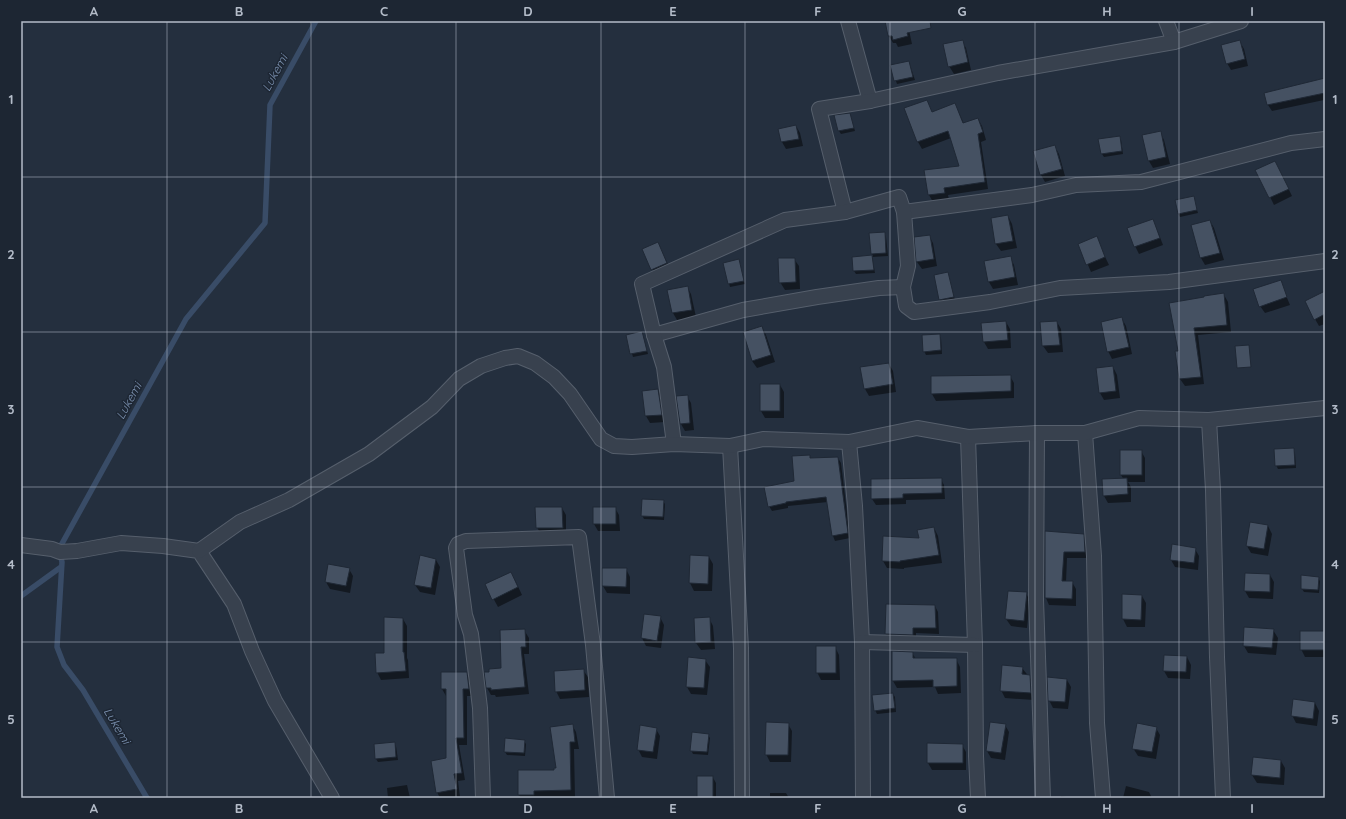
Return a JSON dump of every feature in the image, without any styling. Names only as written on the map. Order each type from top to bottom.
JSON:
[{"type":"street","points":[[848,21],[870,101]]},
{"type":"street","points":[[1166,21],[1174,42]]},
{"type":"street","points":[[845,212],[819,109],[870,101],[998,73],[1174,42],[1241,21]]},
{"type":"street","points":[[904,212],[1032,194],[1076,185],[1141,182],[1291,143],[1325,139]]},
{"type":"street","points":[[674,444],[664,367],[654,335],[642,284],[785,220],[845,212],[899,197],[904,212],[908,266],[903,287],[906,306],[914,312],[990,302],[1060,288],[1168,282],[1325,261]]},
{"type":"street","points":[[654,335],[743,310],[879,288],[903,287]]},
{"type":"street","points":[[21,545],[52,549],[60,552],[77,551],[121,543],[163,546],[199,551],[240,522],[289,500],[369,454],[432,407],[459,379],[481,366],[506,358],[518,356],[535,363],[554,377],[570,394],[601,439],[614,446],[632,447],[674,444],[730,446],[763,439],[849,442],[917,428],[968,437],[1037,433],[1085,433],[1139,418],[1209,420],[1325,408]]},
{"type":"street","points":[[1209,420],[1213,490],[1217,657],[1223,798]]},
{"type":"street","points":[[1037,433],[1036,600],[1043,798]]},
{"type":"street","points":[[1085,433],[1094,556],[1097,723],[1104,798]]},
{"type":"street","points":[[968,437],[975,645],[978,798]]},
{"type":"street","points":[[849,442],[855,506],[862,642],[864,798]]},
{"type":"street","points":[[730,446],[741,648],[742,798]]},
{"type":"street","points":[[483,798],[480,708],[471,634],[465,615],[456,548],[458,544],[466,541],[579,537],[593,645],[607,798]]},
{"type":"street","points":[[199,551],[234,604],[252,651],[275,701],[332,798]]},
{"type":"street","points":[[862,642],[975,645]]},
{"type":"building","points":[[885,21],[930,21],[931,28],[907,33],[908,36],[893,40],[892,36],[888,36]]},
{"type":"building","points":[[963,40],[968,62],[948,67],[943,44]]},
{"type":"building","points":[[1240,40],[1245,59],[1226,64],[1221,45]]},
{"type":"building","points":[[909,61],[913,77],[894,81],[890,65]]},
{"type":"building","points":[[1325,78],[1325,93],[1267,105],[1264,93]]},
{"type":"building","points":[[927,100],[932,112],[955,103],[963,123],[978,118],[983,132],[978,134],[985,182],[944,188],[945,193],[928,195],[924,170],[959,166],[948,131],[917,142],[904,108]]},
{"type":"building","points":[[850,113],[854,128],[838,131],[834,115]]},
{"type":"building","points":[[796,125],[799,139],[781,142],[778,129]]},
{"type":"building","points":[[1161,131],[1166,157],[1148,161],[1142,135]]},
{"type":"building","points":[[1120,136],[1122,151],[1101,154],[1098,139]]},
{"type":"building","points":[[1055,145],[1062,169],[1040,175],[1033,151]]},
{"type":"building","points":[[1275,161],[1289,189],[1269,198],[1255,170]]},
{"type":"building","points":[[1194,196],[1197,210],[1178,214],[1175,200]]},
{"type":"building","points":[[1008,215],[1013,241],[995,244],[991,218]]},
{"type":"building","points":[[1153,219],[1160,238],[1134,247],[1127,228]]},
{"type":"building","points":[[1210,220],[1220,253],[1200,258],[1191,225]]},
{"type":"building","points":[[885,232],[886,253],[871,254],[869,233]]},
{"type":"building","points":[[930,235],[934,259],[916,262],[914,237]]},
{"type":"building","points":[[1097,236],[1105,257],[1086,265],[1078,244]]},
{"type":"building","points":[[658,242],[667,263],[651,270],[642,249]]},
{"type":"building","points":[[872,255],[874,270],[853,271],[852,257]]},
{"type":"building","points":[[1011,256],[1015,277],[988,282],[984,261]]},
{"type":"building","points":[[778,258],[795,258],[796,282],[779,283]]},
{"type":"building","points":[[739,259],[744,281],[728,284],[723,263]]},
{"type":"building","points":[[948,272],[954,297],[939,300],[934,275]]},
{"type":"building","points":[[1281,280],[1287,297],[1259,307],[1253,289]]},
{"type":"building","points":[[688,286],[692,310],[672,313],[667,290]]},
{"type":"building","points":[[1325,291],[1325,314],[1314,320],[1305,301]]},
{"type":"building","points":[[1224,293],[1227,325],[1194,328],[1201,377],[1179,379],[1175,351],[1178,351],[1169,303]]},
{"type":"building","points":[[1122,317],[1129,347],[1107,352],[1101,322]]},
{"type":"building","points":[[1006,321],[1008,340],[983,342],[981,323]]},
{"type":"building","points":[[1057,321],[1060,345],[1042,346],[1040,322]]},
{"type":"building","points":[[762,326],[771,355],[752,361],[743,332]]},
{"type":"building","points":[[642,331],[647,351],[630,354],[626,335]]},
{"type":"building","points":[[940,334],[941,350],[923,352],[922,335]]},
{"type":"building","points":[[1249,345],[1251,367],[1237,368],[1235,346]]},
{"type":"building","points":[[889,363],[893,384],[864,389],[860,367]]},
{"type":"building","points":[[1113,366],[1116,391],[1099,393],[1096,368]]},
{"type":"building","points":[[1011,375],[1011,391],[931,394],[931,376]]},
{"type":"building","points":[[760,384],[780,384],[780,411],[760,411]]},
{"type":"building","points":[[658,389],[662,415],[645,416],[642,391]]},
{"type":"building","points":[[688,395],[690,423],[680,424],[676,396]]},
{"type":"building","points":[[1294,448],[1295,465],[1275,466],[1274,449]]},
{"type":"building","points":[[1120,450],[1142,450],[1142,475],[1120,475]]},
{"type":"building","points":[[810,455],[810,458],[838,457],[848,533],[832,536],[826,497],[786,502],[768,507],[764,487],[794,481],[792,456]]},
{"type":"building","points":[[942,478],[942,493],[903,494],[903,498],[871,499],[871,479]]},
{"type":"building","points":[[1127,478],[1128,494],[1103,496],[1102,479]]},
{"type":"building","points":[[642,499],[664,500],[663,517],[641,516]]},
{"type":"building","points":[[535,507],[562,507],[563,528],[536,528]]},
{"type":"building","points":[[593,507],[616,507],[616,524],[593,524]]},
{"type":"building","points":[[1250,522],[1268,525],[1264,549],[1246,546]]},
{"type":"building","points":[[934,527],[939,555],[900,562],[882,561],[883,536],[919,538],[917,530]]},
{"type":"building","points":[[1045,531],[1084,534],[1085,552],[1064,552],[1062,581],[1073,581],[1072,599],[1045,598]]},
{"type":"building","points":[[1172,544],[1196,548],[1194,563],[1170,560]]},
{"type":"building","points":[[420,555],[436,559],[431,588],[414,585]]},
{"type":"building","points":[[690,555],[709,556],[708,584],[689,583]]},
{"type":"building","points":[[328,564],[350,568],[346,586],[325,582]]},
{"type":"building","points":[[602,568],[627,568],[626,587],[602,586]]},
{"type":"building","points":[[511,572],[518,587],[492,600],[485,584]]},
{"type":"building","points":[[1245,573],[1270,574],[1270,592],[1244,591]]},
{"type":"building","points":[[1301,575],[1319,577],[1318,590],[1301,589]]},
{"type":"building","points":[[1008,591],[1027,592],[1024,621],[1005,619]]},
{"type":"building","points":[[1122,594],[1142,595],[1141,620],[1122,619]]},
{"type":"building","points":[[886,604],[935,605],[936,628],[913,628],[913,635],[885,634]]},
{"type":"building","points":[[644,614],[661,616],[657,641],[641,638]]},
{"type":"building","points":[[384,617],[403,618],[403,652],[406,671],[376,673],[375,653],[384,653]]},
{"type":"building","points":[[710,617],[711,642],[695,643],[694,618]]},
{"type":"building","points":[[1244,627],[1274,629],[1272,648],[1243,646]]},
{"type":"building","points":[[525,629],[526,647],[521,647],[525,687],[491,690],[491,688],[486,688],[484,672],[489,672],[489,669],[501,668],[500,630]]},
{"type":"building","points":[[1300,631],[1325,631],[1325,650],[1300,650]]},
{"type":"building","points":[[816,646],[836,646],[836,673],[816,673]]},
{"type":"building","points":[[892,651],[913,652],[913,658],[957,658],[957,686],[933,687],[933,680],[892,681]]},
{"type":"building","points":[[1164,655],[1187,656],[1186,672],[1163,671]]},
{"type":"building","points":[[688,657],[706,659],[704,688],[686,687]]},
{"type":"building","points":[[1002,665],[1023,667],[1022,674],[1030,675],[1031,693],[1000,691]]},
{"type":"building","points":[[584,669],[585,690],[555,692],[554,671]]},
{"type":"building","points":[[441,672],[467,672],[469,689],[463,689],[464,738],[456,738],[462,773],[454,774],[457,789],[436,793],[431,761],[446,758],[446,689],[441,689]]},
{"type":"building","points":[[1047,677],[1067,679],[1065,702],[1048,701]]},
{"type":"building","points":[[893,693],[895,708],[874,711],[872,695]]},
{"type":"building","points":[[1293,699],[1315,702],[1313,719],[1291,716]]},
{"type":"building","points":[[766,722],[789,723],[788,755],[765,755]]},
{"type":"building","points":[[990,722],[1006,724],[1001,753],[986,751]]},
{"type":"building","points":[[1137,723],[1157,727],[1152,752],[1132,749]]},
{"type":"building","points":[[573,724],[575,742],[570,742],[571,790],[534,791],[534,795],[518,795],[518,770],[554,770],[554,768],[556,768],[550,727]]},
{"type":"building","points":[[640,725],[657,728],[653,752],[637,750]]},
{"type":"building","points":[[692,732],[709,734],[707,752],[690,751]]},
{"type":"building","points":[[505,738],[525,740],[524,753],[504,752]]},
{"type":"building","points":[[395,742],[396,757],[375,759],[374,744]]},
{"type":"building","points":[[927,743],[963,744],[963,763],[927,763]]},
{"type":"building","points":[[1253,757],[1281,760],[1280,778],[1251,775]]},
{"type":"building","points":[[697,776],[713,776],[713,798],[697,798]]},
{"type":"waterway","name":"Lukemi","points":[[147,798],[83,690],[64,665],[57,647],[62,562],[59,549],[186,319],[265,223],[270,105],[316,21]]},
{"type":"waterway","points":[[21,596],[61,567]]}]
